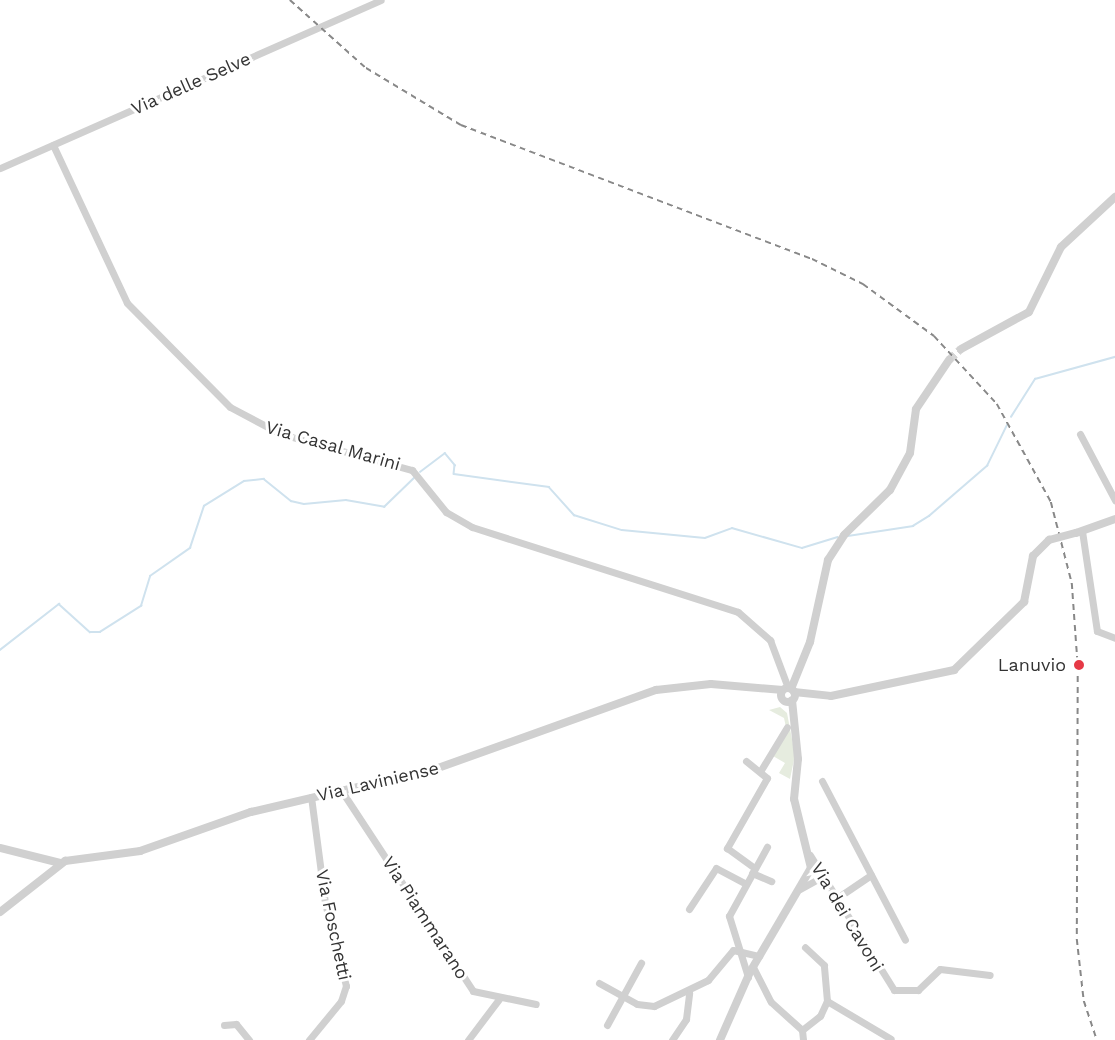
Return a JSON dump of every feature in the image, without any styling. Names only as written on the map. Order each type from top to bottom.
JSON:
[{"type":"street","name":"Via delle Selve","points":[[0,168],[381,0]]},
{"type":"street","name":"Via Casal Marini","points":[[53,146],[124,300],[228,404],[277,433],[414,471],[446,512],[472,527],[738,612],[768,638],[789,694]]},
{"type":"street","points":[[961,349],[1029,312],[1060,247],[1115,197]]},
{"type":"street","points":[[720,1040],[747,977],[800,889],[810,855],[795,801],[798,759],[789,694],[810,642],[828,560],[844,535],[890,490],[910,453],[915,408],[949,360]]},
{"type":"street","points":[[1080,434],[1115,500]]},
{"type":"street","points":[[1115,519],[1079,532],[1097,631],[1115,638]]},
{"type":"street","name":"Via Laviniense","points":[[60,863],[147,849],[239,815],[446,766],[656,690],[711,684],[770,688],[789,694],[810,696],[956,669],[1024,602],[1033,556],[1049,540],[1079,532]]},
{"type":"street","points":[[761,770],[787,727]]},
{"type":"street","points":[[746,761],[761,770],[766,781],[727,846],[753,871],[771,880]]},
{"type":"street","points":[[822,781],[905,940]]},
{"type":"street","name":"Via Piammarano","points":[[341,790],[471,990],[499,999],[536,1004]]},
{"type":"street","name":"Via Foschetti","points":[[309,1040],[341,1001],[346,986],[325,903],[311,797]]},
{"type":"street","points":[[747,977],[729,916],[767,847]]},
{"type":"street","points":[[0,848],[60,863]]},
{"type":"street","name":"Via dei Cavoni","points":[[810,855],[825,875],[892,988],[915,992],[940,969],[990,975]]},
{"type":"street","points":[[0,912],[60,863]]},
{"type":"street","points":[[689,909],[716,868],[746,884]]},
{"type":"street","points":[[800,889],[825,875]]},
{"type":"street","points":[[837,897],[871,875]]},
{"type":"street","points":[[802,1029],[820,1016],[827,1001],[824,965],[805,947]]},
{"type":"street","points":[[739,949],[759,956]]},
{"type":"street","points":[[599,983],[623,996],[651,1006],[689,993],[739,949]]},
{"type":"street","points":[[607,1024],[641,963]]},
{"type":"street","points":[[753,967],[769,1000],[802,1029],[803,1040]]},
{"type":"street","points":[[672,1040],[686,1019],[689,993]]},
{"type":"street","points":[[468,1040],[499,999]]},
{"type":"street","points":[[827,1001],[891,1039]]},
{"type":"street","points":[[224,1024],[236,1023],[249,1040]]},
{"type":"shaded area","points":[[780,707],[787,713],[795,755],[790,779],[779,773],[785,763],[773,756],[787,732],[784,718],[769,710]]},
{"type":"waterway","points":[[1011,417],[1035,379],[1115,357]]},
{"type":"waterway","points":[[848,536],[913,526],[929,516],[987,466],[1007,425]]},
{"type":"waterway","points":[[420,472],[445,453],[455,465],[454,474],[549,487],[574,515],[622,530],[705,538],[732,528],[802,548],[837,537]]},
{"type":"waterway","points":[[0,650],[59,604],[90,632],[100,632],[141,606],[150,576],[190,548],[204,506],[244,481],[264,479],[291,501],[304,504],[346,500],[384,507],[415,477]]},
{"type":"tunnel","points":[[949,360],[961,349]]},
{"type":"railway","points":[[290,0],[366,68],[461,125],[812,259],[863,284],[934,336],[997,404],[1051,502],[1072,583],[1078,666],[1077,939],[1084,1001],[1097,1040]]},
{"type":"place","name":"Lanuvio","points":[[1079,665]]}]
